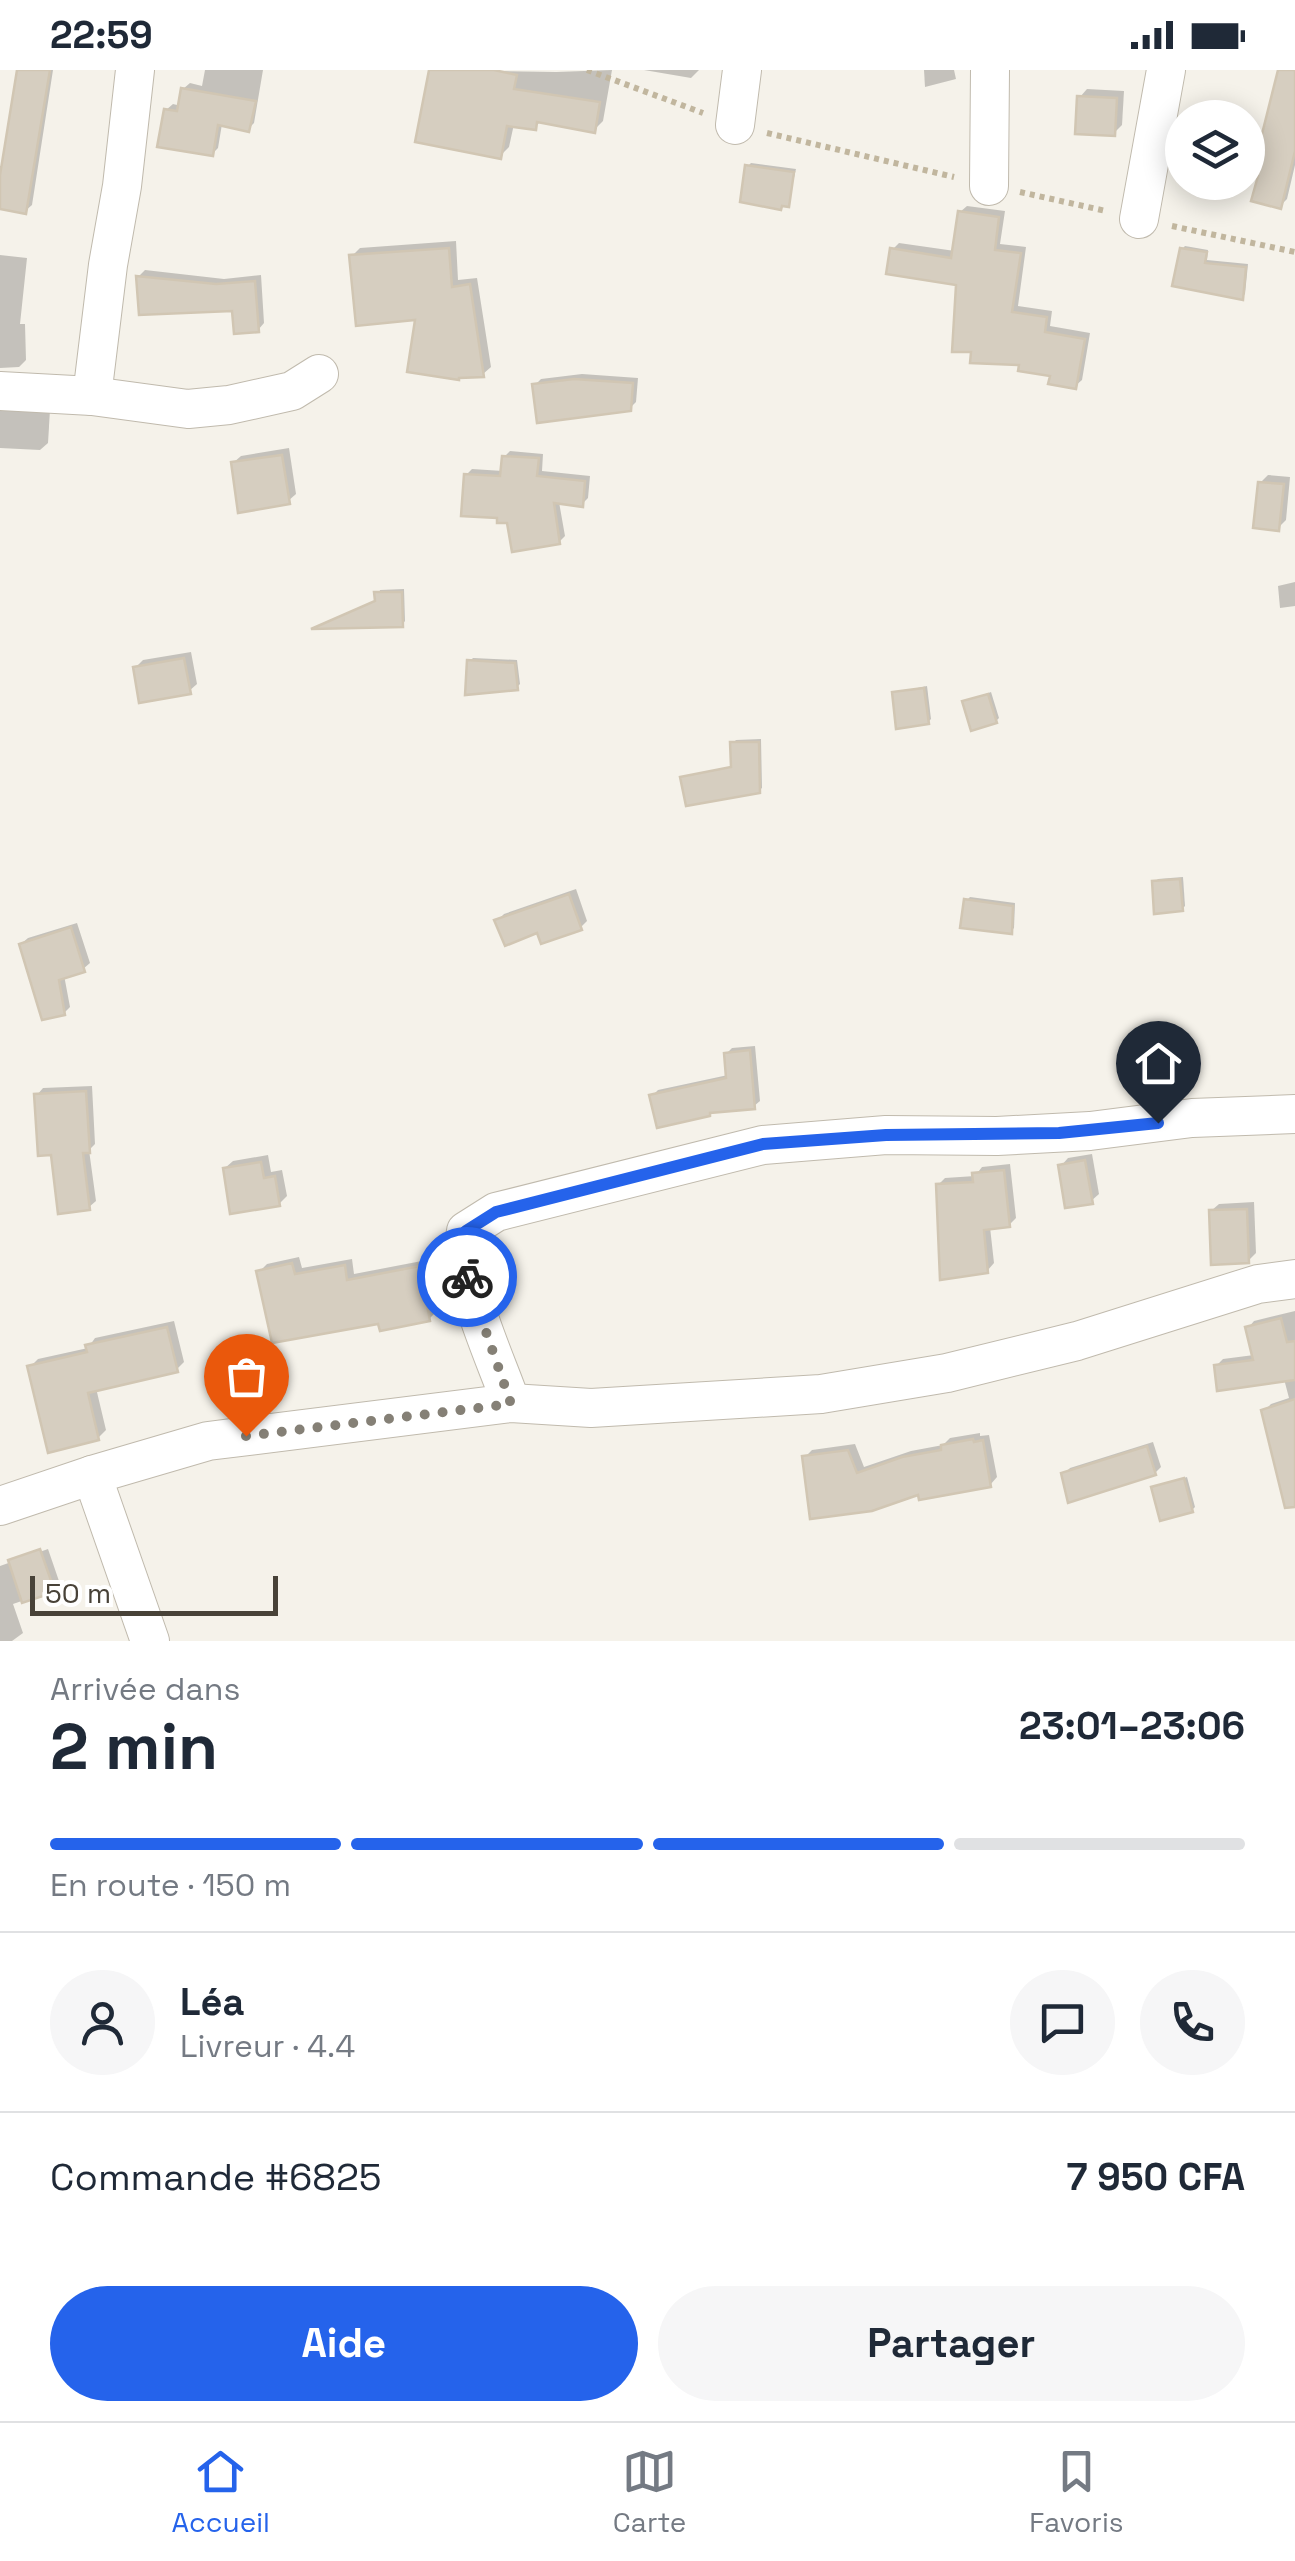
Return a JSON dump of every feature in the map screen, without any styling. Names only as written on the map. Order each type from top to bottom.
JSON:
[{"type":"street","points":[[92,396],[134,70]]},
{"type":"street","points":[[734,125],[742,70]]},
{"type":"street","points":[[990,70],[990,186]]},
{"type":"street","points":[[1139,219],[1166,70]]},
{"type":"street","points":[[0,391],[92,396],[188,409],[229,405],[292,391],[319,374]]},
{"type":"street","points":[[511,1404],[467,1278],[462,1249],[466,1231],[496,1212],[763,1144],[886,1135],[997,1136],[1090,1131],[1192,1118],[1295,1114]]},
{"type":"street","points":[[0,1506],[208,1441],[511,1404],[591,1408],[821,1394],[966,1368],[1077,1341],[1238,1290],[1295,1278]]},
{"type":"street","points":[[92,1475],[150,1641]]},
{"type":"path","points":[[587,70],[734,125],[1295,252]]},
{"type":"building","points":[[17,70],[50,70],[26,214],[0,209],[0,175]]},
{"type":"building","points":[[429,70],[494,70],[517,75],[514,89],[600,102],[595,133],[537,122],[536,130],[507,126],[501,159],[415,142]]},
{"type":"building","points":[[1278,70],[1295,70],[1295,151],[1281,209],[1251,201],[1265,200],[1265,122]]},
{"type":"building","points":[[181,88],[256,101],[249,132],[218,125],[213,156],[157,147],[164,109],[177,111]]},
{"type":"building","points":[[1077,96],[1117,98],[1115,136],[1075,134]]},
{"type":"building","points":[[745,165],[794,172],[789,207],[782,206],[781,210],[740,202]]},
{"type":"building","points":[[958,211],[999,217],[995,250],[1021,253],[1012,312],[1047,317],[1045,332],[1085,339],[1076,389],[1048,384],[1050,376],[1018,371],[1019,365],[970,363],[971,352],[952,352],[956,285],[886,274],[890,248],[951,258]]},
{"type":"building","points":[[449,248],[452,287],[470,284],[484,377],[459,380],[407,372],[415,320],[356,326],[349,255]]},
{"type":"building","points":[[1180,248],[1207,252],[1205,263],[1246,267],[1243,300],[1172,286]]},
{"type":"building","points":[[136,276],[216,284],[255,281],[259,332],[234,334],[232,311],[139,315]]},
{"type":"building","points":[[574,379],[633,383],[631,411],[537,423],[532,384]]},
{"type":"building","points":[[282,455],[290,504],[238,513],[231,462]]},
{"type":"building","points":[[502,456],[539,458],[537,476],[585,481],[583,507],[554,503],[560,544],[512,552],[507,523],[497,523],[497,518],[461,516],[464,474],[500,476]]},
{"type":"building","points":[[1258,482],[1284,484],[1279,531],[1253,528]]},
{"type":"building","points":[[374,592],[402,592],[403,627],[311,629],[375,601]]},
{"type":"building","points":[[184,658],[191,694],[139,703],[133,667]]},
{"type":"building","points":[[467,660],[515,663],[518,690],[465,695]]},
{"type":"building","points":[[924,688],[929,724],[896,729],[892,692]]},
{"type":"building","points":[[988,694],[997,723],[971,731],[962,701]]},
{"type":"building","points":[[730,742],[759,742],[760,793],[686,806],[680,777],[731,767]]},
{"type":"building","points":[[1180,879],[1183,911],[1154,914],[1152,881]]},
{"type":"building","points":[[569,894],[582,930],[541,944],[537,933],[505,946],[494,920]]},
{"type":"building","points":[[964,899],[1013,906],[1012,934],[960,928]]},
{"type":"building","points":[[71,927],[85,972],[59,980],[65,1015],[42,1020],[19,944]]},
{"type":"building","points":[[750,1050],[755,1109],[710,1113],[657,1128],[649,1095],[726,1078],[724,1053]]},
{"type":"building","points":[[86,1091],[90,1153],[83,1153],[90,1210],[58,1214],[51,1155],[38,1156],[34,1094]]},
{"type":"building","points":[[1085,1160],[1093,1204],[1065,1208],[1058,1165]]},
{"type":"building","points":[[261,1162],[264,1178],[275,1176],[280,1206],[230,1214],[223,1168]]},
{"type":"building","points":[[1004,1170],[1010,1227],[984,1230],[988,1273],[940,1280],[936,1184],[973,1182],[972,1173]]},
{"type":"building","points":[[1247,1209],[1249,1263],[1211,1265],[1209,1210]]},
{"type":"building","points":[[292,1263],[295,1274],[345,1265],[347,1280],[420,1266],[430,1321],[380,1331],[378,1324],[272,1343],[256,1271]]},
{"type":"building","points":[[1281,1318],[1287,1342],[1295,1341],[1295,1380],[1217,1391],[1214,1365],[1253,1360],[1245,1327]]},
{"type":"building","points":[[167,1327],[178,1372],[88,1393],[99,1440],[48,1453],[27,1366],[87,1352],[85,1345]]},
{"type":"building","points":[[1295,1399],[1295,1507],[1285,1508],[1261,1410]]},
{"type":"building","points":[[983,1440],[991,1487],[919,1500],[918,1495],[872,1511],[810,1519],[802,1456],[848,1450],[857,1473],[902,1457],[941,1450],[941,1445]]},
{"type":"building","points":[[1147,1446],[1156,1475],[1068,1503],[1061,1473]]},
{"type":"building","points":[[1184,1478],[1193,1512],[1160,1521],[1151,1487]]},
{"type":"building","points":[[40,1549],[55,1592],[22,1603],[8,1560]]},
{"type":"way so far","points":[[246,1436],[511,1404],[467,1277]]},
{"type":"route","points":[[467,1277],[462,1249],[466,1231],[496,1212],[763,1144],[886,1135],[1059,1133],[1158,1123]]}]
